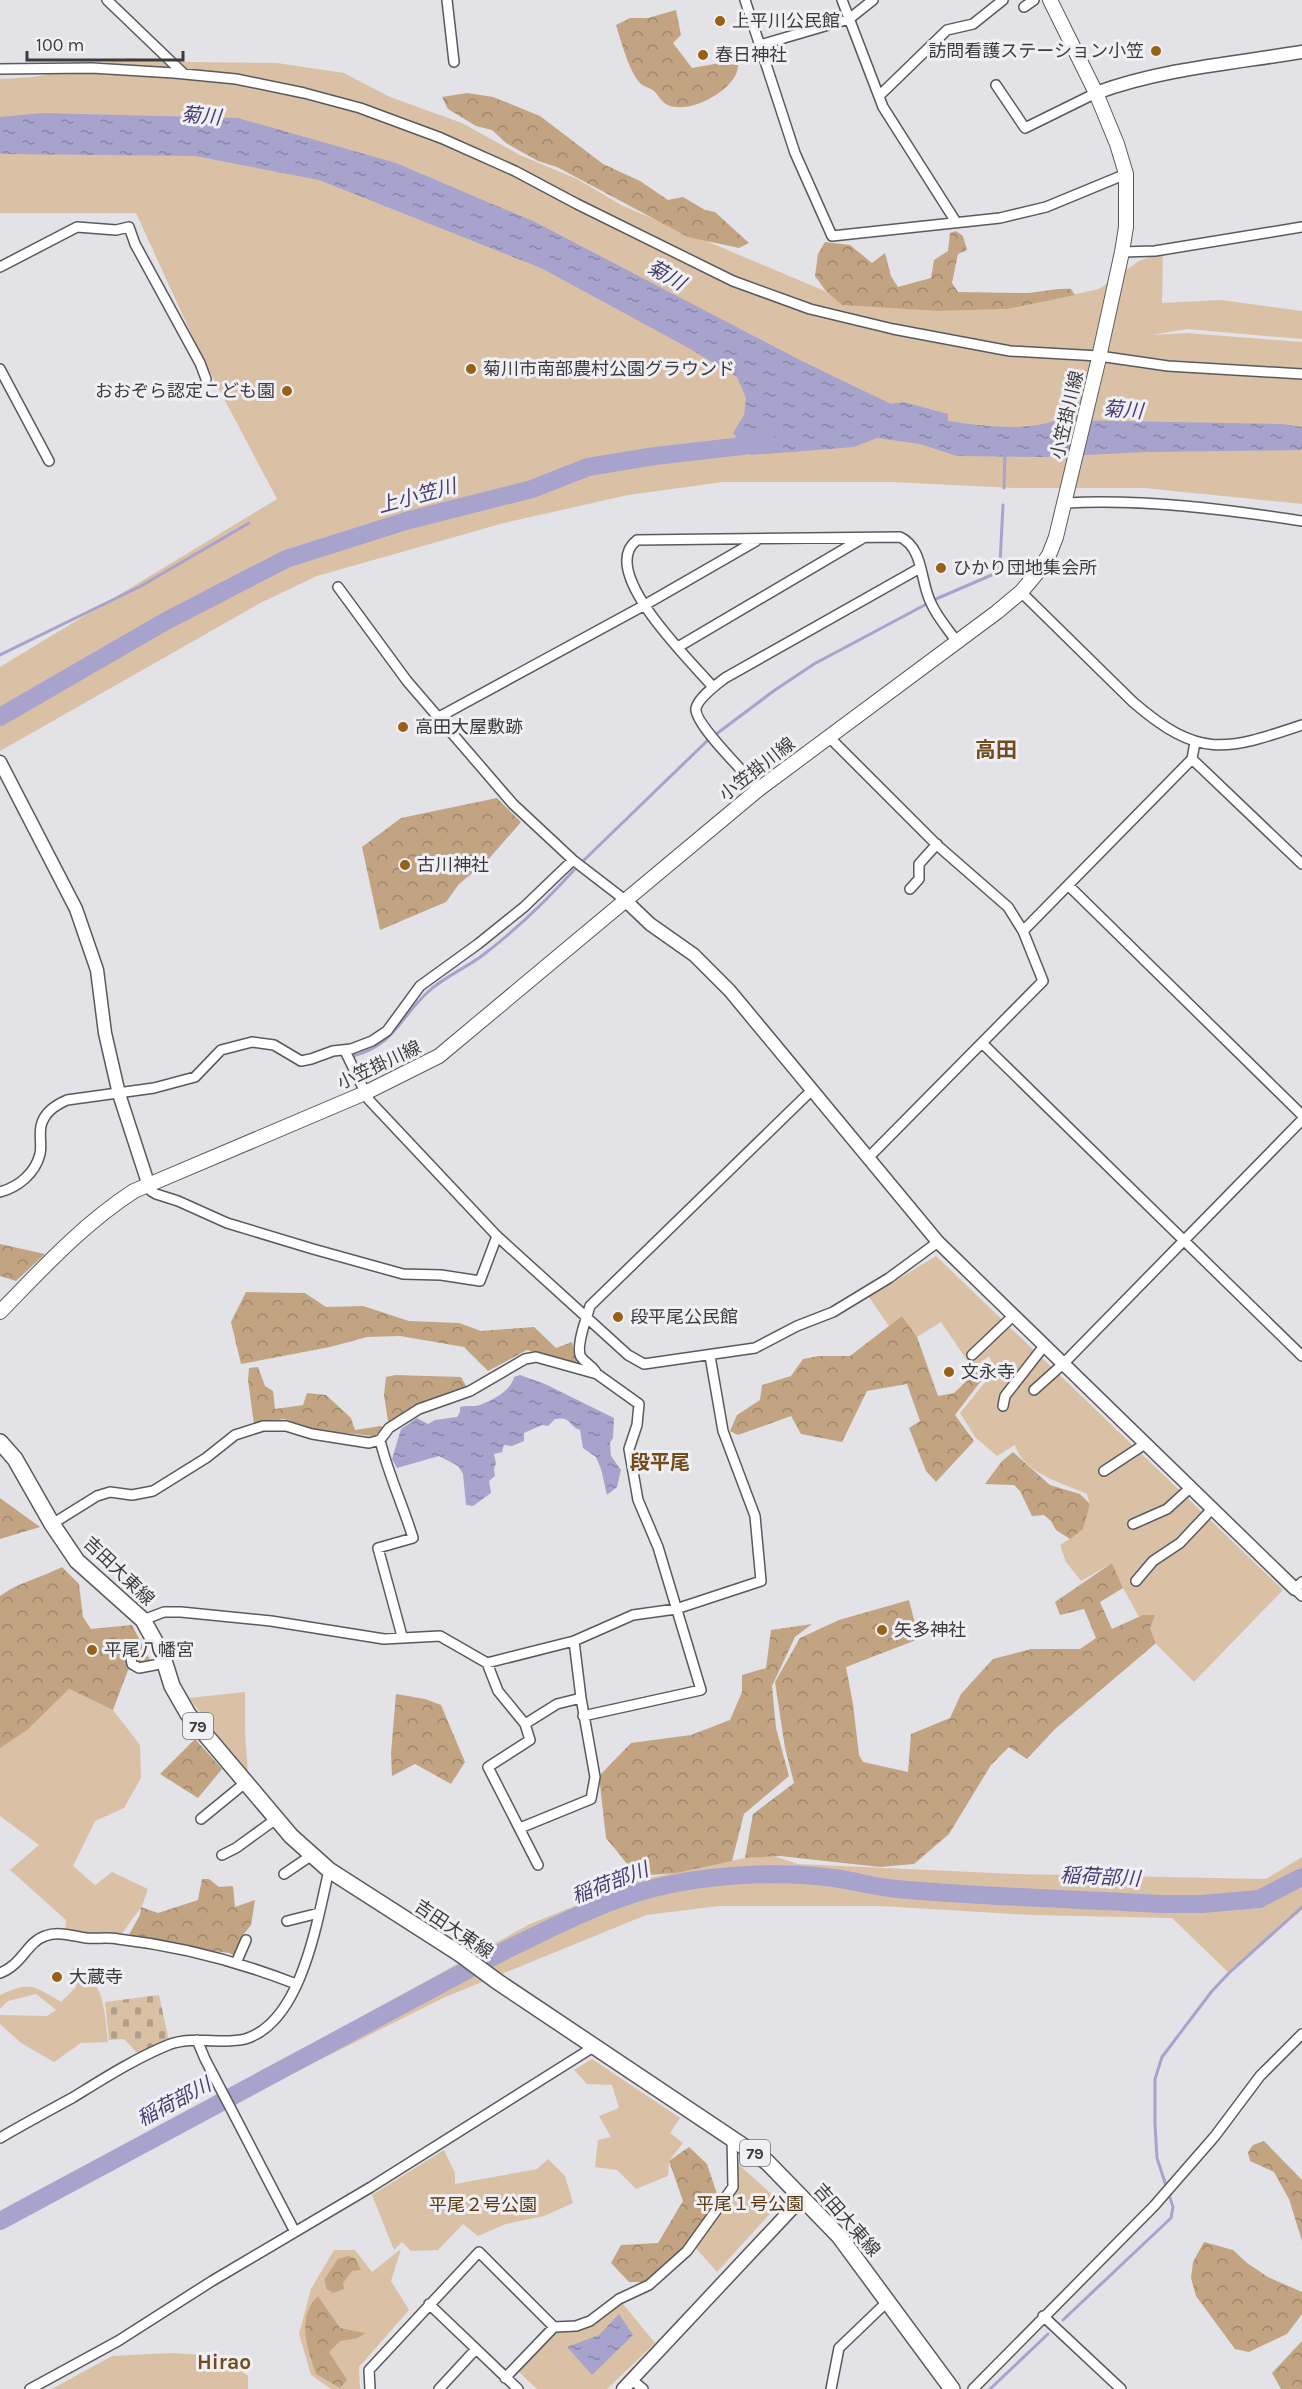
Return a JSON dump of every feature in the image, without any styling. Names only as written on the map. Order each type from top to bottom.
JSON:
[{"type":"main road","name":"小笠掛川線","points":[[0,1312],[105,1210],[148,1184],[365,1093],[439,1056],[759,789],[1021,592],[1049,555],[1067,498],[1122,252],[1127,201],[1126,174],[1117,144],[1096,93],[1050,0]]},
{"type":"main road","name":"吉田大東線","points":[[0,1442],[15,1460],[52,1524],[77,1561],[143,1620],[162,1654],[172,1686],[188,1714],[291,1836],[329,1870],[460,1954],[498,1982],[767,2162],[839,2236],[952,2389]]},
{"type":"street","points":[[107,0],[184,74]]},
{"type":"street","points":[[447,0],[454,62]]},
{"type":"street","points":[[745,0],[795,153],[832,236],[1000,218],[1046,207],[1126,174]]},
{"type":"street","points":[[842,0],[879,96],[892,123],[926,172],[956,222]]},
{"type":"street","points":[[760,45],[849,19],[873,0]]},
{"type":"street","points":[[879,96],[947,30],[973,24],[1002,0]]},
{"type":"street","points":[[1024,7],[1034,0]]},
{"type":"street","points":[[996,85],[1025,128],[1113,86],[1189,70],[1302,52]]},
{"type":"street","points":[[0,69],[92,68],[236,79],[304,93],[360,108],[441,138],[515,171],[733,281],[810,309],[893,329],[1010,351],[1168,366],[1302,374]]},
{"type":"street","points":[[0,267],[77,227],[116,230],[129,227],[135,244],[200,363],[206,379]]},
{"type":"street","points":[[1122,252],[1155,251],[1302,227]]},
{"type":"street","points":[[0,369],[49,461]]},
{"type":"street","points":[[1067,498],[1219,510],[1302,521]]},
{"type":"street","points":[[678,647],[866,536]]},
{"type":"street","points":[[713,687],[643,606],[632,584],[626,560],[631,545],[637,540],[900,537],[909,541],[915,549],[930,602],[957,642]]},
{"type":"street","points":[[439,717],[643,606],[758,540]]},
{"type":"street","points":[[759,789],[712,737],[696,712],[696,706],[713,687],[725,678],[920,567]]},
{"type":"street","points":[[338,587],[407,681],[513,804],[573,860],[625,900],[650,924],[694,955],[730,991],[938,1242],[1190,1488],[1300,1589]]},
{"type":"street","points":[[1021,592],[1153,719],[1195,742],[1233,745],[1248,743],[1302,725]]},
{"type":"street","points":[[828,736],[937,844],[1008,907],[1023,931],[1042,981],[868,1158]]},
{"type":"street","points":[[1023,931],[1192,759],[1195,742]]},
{"type":"street","points":[[1192,759],[1302,864]]},
{"type":"street","points":[[0,762],[76,909],[97,970],[105,1034],[119,1094],[151,1191],[227,1223],[403,1274],[441,1275],[480,1281],[497,1236]]},
{"type":"street","points":[[910,889],[919,879],[919,864],[937,844]]},
{"type":"street","points":[[0,1192],[16,1187],[35,1167],[40,1154],[41,1125],[46,1114],[56,1105],[67,1100],[154,1088],[195,1077],[221,1050],[252,1042],[274,1045],[301,1061],[333,1051],[345,1051],[372,1041],[387,1030],[420,986],[524,907],[573,860]]},
{"type":"street","points":[[1069,886],[1302,1115]]},
{"type":"street","points":[[982,1043],[1302,1356]]},
{"type":"street","points":[[345,1051],[369,1100],[497,1236],[628,1355],[644,1364],[755,1348],[797,1326],[833,1312],[889,1278],[938,1242]]},
{"type":"street","points":[[597,1374],[594,1368],[581,1357],[578,1348],[590,1306],[812,1090]]},
{"type":"street","points":[[1034,1390],[1063,1364],[1302,1120]]},
{"type":"street","points":[[972,1355],[1013,1316]]},
{"type":"street","points":[[1003,1406],[1005,1396],[1044,1346]]},
{"type":"street","points":[[487,1663],[574,1641],[633,1615],[676,1609],[761,1581],[755,1516],[723,1431],[710,1356]]},
{"type":"street","points":[[52,1524],[97,1496],[110,1492],[132,1495],[153,1491],[206,1458],[235,1435],[263,1426],[286,1426],[313,1434],[369,1443],[380,1440],[389,1428],[414,1412],[470,1391],[525,1359],[536,1357],[597,1374],[639,1404],[637,1425],[629,1449],[638,1500],[658,1547],[701,1690],[583,1716]]},
{"type":"street","points":[[380,1440],[389,1475],[398,1490],[413,1538],[378,1548],[402,1636]]},
{"type":"street","points":[[1104,1471],[1145,1444]]},
{"type":"street","points":[[1133,1524],[1167,1509],[1190,1488]]},
{"type":"street","points":[[1136,1581],[1153,1562],[1180,1543],[1212,1509]]},
{"type":"street","points":[[143,1620],[164,1612],[180,1612],[271,1621],[384,1639],[402,1636],[440,1636],[487,1663],[498,1691],[525,1724],[530,1740],[488,1767],[538,1865]]},
{"type":"street","points":[[520,1828],[591,1799],[595,1777],[583,1716],[574,1641]]},
{"type":"street","points":[[130,1653],[132,1664],[139,1668],[165,1663]]},
{"type":"street","points":[[525,1724],[557,1704],[581,1698]]},
{"type":"street","points":[[201,1819],[245,1783]]},
{"type":"street","points":[[222,1855],[236,1848],[276,1819]]},
{"type":"street","points":[[284,1874],[312,1855]]},
{"type":"street","points":[[0,2138],[143,2055],[176,2042],[243,2040],[263,2031],[285,2006],[308,1957],[329,1870]]},
{"type":"street","points":[[287,1921],[319,1913]]},
{"type":"street","points":[[0,1973],[22,1958],[33,1943],[46,1936],[60,1934],[116,1938],[155,1944],[253,1967],[296,1984]]},
{"type":"street","points":[[236,1964],[246,1940]]},
{"type":"street","points":[[973,2389],[1176,2181],[1215,2136],[1260,2076],[1302,2034]]},
{"type":"street","points":[[197,2040],[295,2232]]},
{"type":"street","points":[[30,2389],[118,2341],[212,2281],[371,2187],[595,2046]]},
{"type":"street","points":[[505,2378],[554,2327],[576,2326],[590,2320],[619,2299],[649,2285],[687,2251],[733,2187],[732,2138]]},
{"type":"street","points":[[643,2389],[628,2384],[802,2198]]},
{"type":"street","points":[[370,2389],[369,2370],[479,2252],[554,2327]]},
{"type":"street","points":[[831,2389],[839,2348],[888,2301]]},
{"type":"street","points":[[429,2304],[518,2389]]},
{"type":"street","points":[[1043,2316],[1121,2389]]},
{"type":"street","points":[[439,2389],[476,2349]]},
{"type":"green space","points":[[676,10],[681,35],[673,43],[692,68],[720,63],[738,65],[736,74],[721,91],[698,104],[686,107],[666,104],[654,91],[641,84],[629,64],[616,25],[630,18],[648,18]]},
{"type":"green space","points":[[128,58],[189,62],[277,63],[344,73],[390,97],[462,123],[520,155],[577,179],[623,206],[858,305],[884,305],[934,311],[1007,309],[1099,289],[1139,261],[1163,252],[1162,303],[1221,300],[1302,311],[1302,339],[1187,329],[1151,335],[1187,333],[1302,342],[1302,504],[1144,488],[1014,488],[892,482],[723,482],[628,495],[504,523],[317,576],[262,602],[0,751],[0,667],[277,499],[202,357],[136,213],[0,213],[0,79],[34,77]]},
{"type":"green space","points":[[467,93],[493,97],[540,116],[603,164],[640,181],[668,200],[683,197],[705,210],[715,212],[749,243],[739,248],[688,237],[557,167],[538,161],[506,143],[492,130],[476,126],[448,109],[442,97]]},
{"type":"green space","points":[[956,231],[963,236],[967,250],[958,254],[952,283],[958,292],[1026,293],[1071,289],[1075,295],[1007,309],[938,311],[842,305],[825,290],[815,276],[818,254],[825,242],[850,245],[872,263],[885,253],[891,276],[898,287],[931,278],[934,260],[948,251],[950,233]]},
{"type":"green space","points":[[497,798],[521,822],[487,861],[459,884],[446,902],[380,930],[362,847],[401,818]]},
{"type":"green space","points":[[0,1244],[45,1254],[16,1281],[0,1276]]},
{"type":"green space","points":[[936,1256],[1283,1590],[1194,1682],[1157,1645],[1150,1628],[1139,1617],[1123,1588],[1112,1563],[1081,1581],[1066,1562],[1060,1545],[1070,1539],[1090,1505],[1087,1494],[1035,1470],[1019,1455],[1015,1445],[997,1456],[975,1437],[960,1413],[995,1370],[989,1356],[973,1369],[941,1322],[917,1337],[902,1316],[889,1326],[869,1297]]},
{"type":"green space","points":[[246,1292],[305,1293],[326,1307],[363,1306],[409,1321],[459,1323],[481,1331],[534,1327],[556,1348],[572,1342],[577,1364],[527,1350],[488,1371],[464,1347],[400,1336],[367,1337],[330,1347],[241,1364],[231,1322]]},
{"type":"green space","points":[[902,1316],[917,1337],[938,1396],[954,1393],[987,1362],[990,1369],[955,1415],[974,1441],[936,1482],[926,1471],[909,1428],[920,1421],[907,1384],[867,1391],[842,1442],[801,1434],[791,1416],[738,1435],[730,1431],[737,1415],[760,1400],[762,1385],[791,1376],[803,1359],[819,1356],[850,1356]]},
{"type":"green space","points":[[258,1367],[265,1386],[273,1391],[275,1409],[303,1405],[307,1393],[326,1395],[351,1418],[355,1430],[381,1426],[384,1428],[374,1436],[317,1430],[284,1419],[254,1424],[248,1380],[249,1368]]},
{"type":"green space","points":[[395,1375],[461,1377],[467,1388],[389,1428],[384,1395],[386,1377]]},
{"type":"green space","points":[[1013,1452],[1050,1485],[1080,1494],[1090,1504],[1083,1529],[1070,1539],[1056,1530],[1044,1515],[1032,1516],[1020,1491],[1014,1485],[985,1484],[1002,1461]]},
{"type":"green space","points":[[0,1498],[40,1527],[0,1539]]},
{"type":"green space","points":[[1112,1563],[1123,1588],[1100,1602],[1112,1629],[1143,1615],[1155,1615],[1150,1628],[1156,1643],[1055,1729],[1027,1759],[1009,1747],[991,1765],[949,1834],[914,1864],[880,1867],[780,1856],[745,1858],[753,1814],[794,1783],[785,1748],[775,1682],[800,1638],[839,1620],[909,1600],[919,1639],[846,1667],[859,1755],[863,1762],[908,1772],[911,1734],[950,1718],[961,1694],[993,1659],[1031,1649],[1080,1649],[1096,1638],[1084,1609],[1060,1615],[1055,1602]]},
{"type":"green space","points":[[62,1567],[79,1584],[83,1617],[91,1629],[132,1625],[151,1662],[128,1670],[113,1710],[69,1689],[27,1730],[0,1748],[0,1596]]},
{"type":"green space","points":[[812,1624],[795,1637],[772,1686],[776,1728],[789,1776],[744,1814],[732,1861],[676,1873],[637,1876],[606,1838],[599,1776],[631,1743],[691,1735],[730,1720],[742,1692],[742,1675],[766,1668],[771,1630]]},
{"type":"green space","points":[[69,1689],[113,1710],[140,1745],[141,1778],[124,1808],[95,1821],[73,1866],[95,1885],[112,1872],[148,1889],[142,1906],[118,1939],[65,1935],[66,1920],[10,1870],[39,1845],[0,1816],[0,1743]]},
{"type":"green space","points":[[245,1692],[245,1731],[248,1774],[189,1698]]},
{"type":"green space","points":[[396,1694],[425,1699],[441,1705],[465,1762],[451,1784],[415,1764],[392,1776],[391,1753]]},
{"type":"green space","points":[[195,1739],[222,1769],[198,1798],[160,1774]]},
{"type":"green space","points":[[774,1856],[798,1864],[1016,1874],[1266,1879],[1302,1857],[1302,1910],[1229,1973],[1172,1918],[1032,1915],[880,1906],[719,1906],[646,1915],[443,1998],[246,2097],[228,2090],[530,1924],[639,1880],[745,1858]]},
{"type":"green space","points":[[202,1879],[209,1879],[219,1887],[233,1886],[235,1907],[255,1900],[251,1925],[244,1934],[235,1956],[229,1953],[126,1940],[140,1915],[141,1907],[158,1913],[198,1900]]},
{"type":"green space","points":[[78,1966],[94,1982],[99,1991],[108,2042],[81,2043],[54,2062],[21,2043],[0,2024],[0,2015],[47,2016],[56,2010],[36,1994],[8,2001],[0,2009],[0,1995],[18,1988],[32,1987],[61,2002],[76,1987],[69,1971]]},
{"type":"green space","points":[[159,1995],[169,2041],[139,2055],[124,2039],[109,2040],[105,2002]]},
{"type":"green space","points":[[592,2059],[680,2118],[670,2133],[683,2143],[669,2161],[668,2176],[636,2189],[617,2170],[595,2167],[598,2140],[611,2137],[599,2116],[619,2108],[612,2085],[587,2084],[574,2070]]},
{"type":"green space","points":[[1264,2141],[1302,2180],[1302,2241],[1289,2199],[1274,2172],[1250,2161],[1248,2152],[1253,2145]]},
{"type":"green space","points":[[689,2147],[707,2164],[720,2203],[679,2259],[653,2282],[629,2282],[611,2263],[621,2245],[658,2243],[683,2201],[669,2161]]},
{"type":"green space","name":"平尾２号公園","points":[[444,2150],[455,2173],[455,2184],[537,2169],[548,2159],[565,2176],[573,2203],[544,2216],[506,2224],[478,2236],[463,2224],[438,2250],[411,2251],[402,2242],[394,2250],[372,2195]]},
{"type":"green space","name":"平尾１号公園","points":[[739,2165],[777,2199],[777,2206],[717,2272],[694,2246],[736,2187],[732,2167]]},
{"type":"green space","points":[[1204,2242],[1233,2250],[1268,2277],[1302,2292],[1302,2314],[1287,2334],[1249,2352],[1235,2349],[1196,2296],[1191,2278],[1193,2262]]},
{"type":"green space","points":[[401,2249],[391,2281],[409,2310],[359,2367],[360,2389],[331,2389],[311,2375],[299,2334],[311,2289],[334,2250],[355,2250],[372,2272]]},
{"type":"green space","points":[[348,2256],[355,2258],[361,2270],[352,2271],[343,2283],[344,2289],[333,2293],[327,2289],[324,2280],[338,2259]]},
{"type":"green space","points":[[318,2296],[340,2328],[365,2333],[358,2338],[340,2341],[329,2352],[347,2380],[340,2388],[316,2374],[309,2354],[305,2323],[311,2304]]},
{"type":"green space","points":[[619,2299],[655,2343],[607,2389],[537,2389],[518,2371],[554,2327],[576,2326]]},
{"type":"green space","points":[[1302,2341],[1302,2389],[1281,2389],[1272,2373]]},
{"type":"green space","points":[[171,2353],[222,2356],[248,2376],[248,2389],[52,2389],[112,2356]]},
{"type":"water","points":[[43,113],[238,118],[396,163],[535,222],[802,361],[891,404],[904,402],[948,414],[948,421],[1003,427],[1031,426],[1057,420],[1282,424],[1302,427],[1302,450],[1146,452],[1046,457],[957,456],[920,444],[877,438],[854,447],[751,455],[733,433],[744,415],[746,398],[737,377],[685,346],[541,268],[319,180],[195,156],[0,154],[0,117]]},
{"type":"water","points":[[520,1375],[545,1384],[614,1418],[613,1438],[610,1443],[611,1456],[621,1470],[617,1487],[607,1495],[601,1469],[596,1457],[583,1448],[580,1430],[567,1420],[560,1418],[555,1419],[548,1426],[542,1425],[524,1433],[524,1441],[512,1446],[504,1445],[502,1452],[494,1454],[495,1476],[489,1481],[491,1493],[473,1506],[466,1505],[463,1474],[458,1466],[439,1456],[397,1468],[392,1459],[401,1429],[417,1418],[428,1424],[435,1420],[457,1417],[460,1407],[477,1406],[490,1400],[505,1391],[514,1377]]},
{"type":"water","points":[[619,2314],[633,2335],[592,2375],[567,2347],[599,2335]]},
{"type":"waterway","name":"上小笠川","points":[[0,717],[166,621],[286,559],[406,521],[532,489],[588,467],[655,456],[768,443]]},
{"type":"waterway","points":[[1004,488],[1005,453]]},
{"type":"waterway","points":[[583,861],[707,741],[775,690],[814,664],[936,599],[994,574],[1000,564],[1003,505]]},
{"type":"waterway","points":[[0,655],[141,586],[249,523]]},
{"type":"waterway","points":[[353,1056],[379,1045],[429,991],[507,936],[574,870]]},
{"type":"waterway","name":"稲荷部川","points":[[0,2221],[484,1961],[576,1916],[648,1890],[711,1878],[794,1875],[834,1878],[889,1888],[930,1892],[1202,1904],[1259,1899],[1302,1877]]},
{"type":"waterway","points":[[1063,2320],[1171,2218],[1173,2207],[1157,2158],[1155,2124],[1155,2079],[1162,2057],[1212,1991],[1302,1907]]},
{"type":"waterway","points":[[990,2389],[1048,2334]]},
{"type":"place","name":"上平川公民館","points":[[720,21]]},
{"type":"place","name":"訪問看護ステーション小笠","points":[[1156,51]]},
{"type":"place","name":"春日神社","points":[[703,55]]},
{"type":"place","name":"菊川市南部農村公園グラウンド","points":[[471,369]]},
{"type":"place","name":"おおぞら認定こども園","points":[[287,391]]},
{"type":"place","name":"ひかり団地集会所","points":[[941,568]]},
{"type":"place","name":"高田大屋敷跡","points":[[403,727]]},
{"type":"place","name":"古川神社","points":[[405,865]]},
{"type":"place","name":"段平尾公民館","points":[[618,1317]]},
{"type":"place","name":"文永寺","points":[[949,1372]]},
{"type":"place","name":"矢多神社","points":[[882,1630]]},
{"type":"place","name":"平尾八幡宮","points":[[92,1650]]},
{"type":"place","name":"大蔵寺","points":[[57,1977]]},
{"type":"district","name":"高田","points":[[996,750]]},
{"type":"district","name":"段平尾","points":[[660,1462]]},
{"type":"district","name":"Hirao","points":[[224,2362]]},
{"type":"water label","name":"菊川","points":[[201,116]]},
{"type":"water label","name":"菊川","points":[[666,275]]},
{"type":"water label","name":"菊川","points":[[1123,410]]}]
